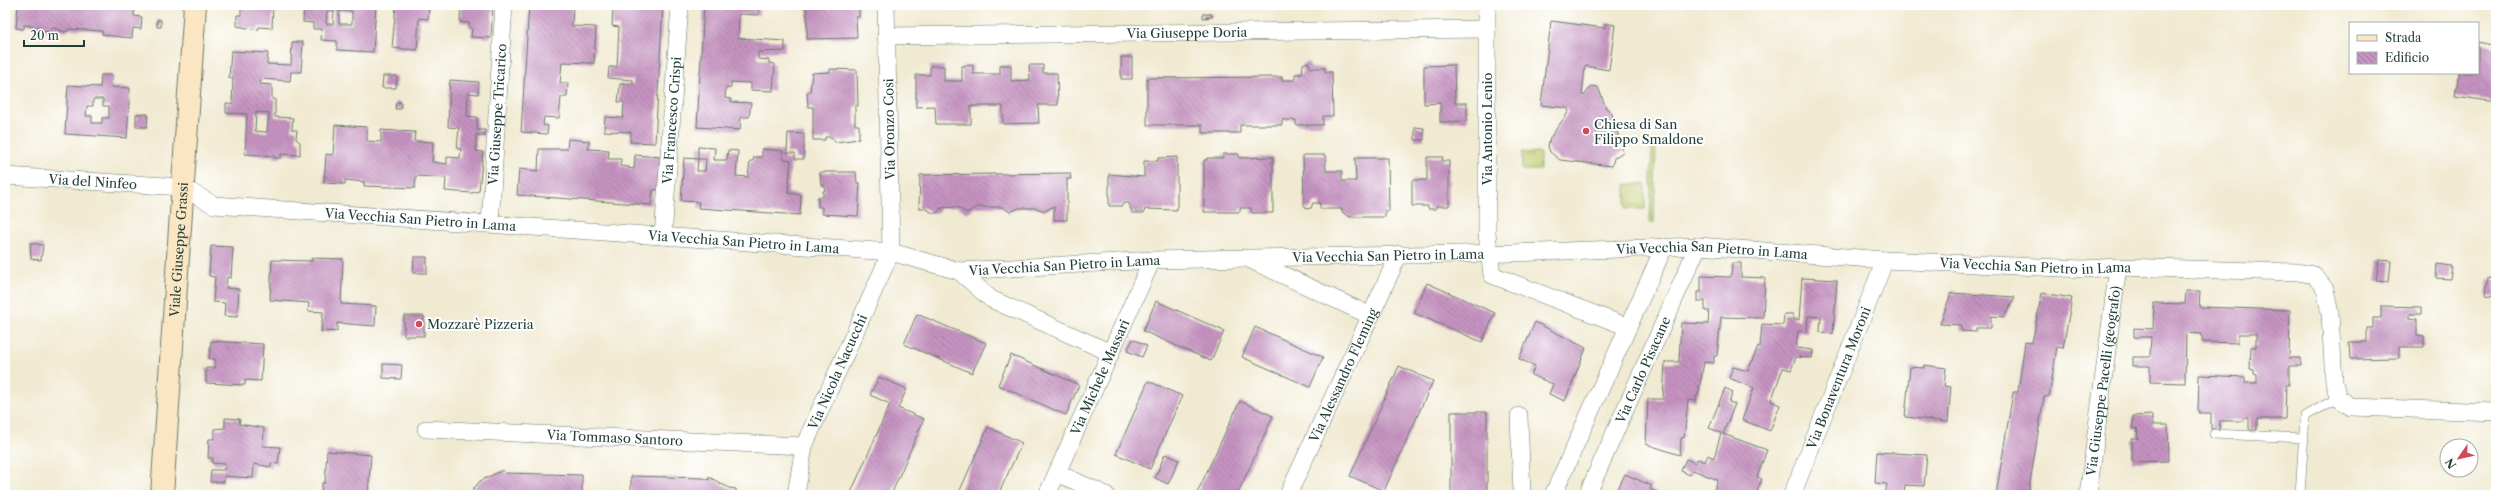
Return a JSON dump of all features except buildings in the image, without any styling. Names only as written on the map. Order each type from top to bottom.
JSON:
[{"type":"main road","name":"Viale Giuseppe Grassi","points":[[162,495],[195,5]]},
{"type":"street","name":"Via Giuseppe Tricarico","points":[[490,224],[504,5]]},
{"type":"street","name":"Via Francesco Crispi","points":[[663,236],[680,5]]},
{"type":"street","name":"Via Oronzo Cosi","points":[[886,5],[891,252]]},
{"type":"street","name":"Via Antonio Lenio","points":[[1487,5],[1488,252],[1492,275],[1628,327]]},
{"type":"street","name":"Via Giuseppe Doria","points":[[886,36],[1487,29]]},
{"type":"street","name":"Via del Ninfeo","points":[[5,176],[182,187]]},
{"type":"street","name":"Via Vecchia San Pietro in Lama","points":[[182,187],[214,205],[891,252],[959,270],[1152,260],[1698,246],[1885,260],[2082,269],[2118,267],[2297,272],[2314,275],[2325,289],[2330,314],[2334,382],[2338,398]]},
{"type":"street","name":"Via Carlo Pisacane","points":[[1588,495],[1698,246]]},
{"type":"street","points":[[1553,495],[1664,247]]},
{"type":"street","name":"Via Nicola Nacucchi","points":[[796,495],[804,446],[891,252]]},
{"type":"street","name":"Via Alessandro Fleming","points":[[1288,495],[1399,254]]},
{"type":"street","points":[[1247,258],[1370,316]]},
{"type":"street","name":"Via Michele Massari","points":[[1047,495],[1152,260]]},
{"type":"street","name":"Via Bonaventura Moroni","points":[[1792,495],[1885,260]]},
{"type":"street","name":"Via Giuseppe Pacelli (geografo)","points":[[2088,495],[2118,267]]},
{"type":"street","points":[[959,270],[991,299],[1111,353]]},
{"type":"street","points":[[2338,398],[2352,407],[2496,412]]},
{"type":"street","points":[[1519,416],[1522,495]]},
{"type":"street","name":"Via Tommaso Santoro","points":[[426,429],[804,446]]},
{"type":"street","points":[[1057,473],[1106,495]]},
{"type":"lane","points":[[2300,495],[2305,416],[2338,398]]},
{"type":"lane","points":[[2214,434],[2304,438]]},
{"type":"green space","points":[[1652,149],[1656,149],[1654,222],[1650,222]]},
{"type":"green space","points":[[1522,152],[1540,153],[1540,170],[1522,170]]},
{"type":"green space","points":[[1626,184],[1645,184],[1645,209],[1626,209]]},
{"type":"place","name":"Chiesa di San Filippo Smaldone","points":[[1586,131]]},
{"type":"place","name":"Mozzarè Pizzeria","points":[[419,324]]}]
